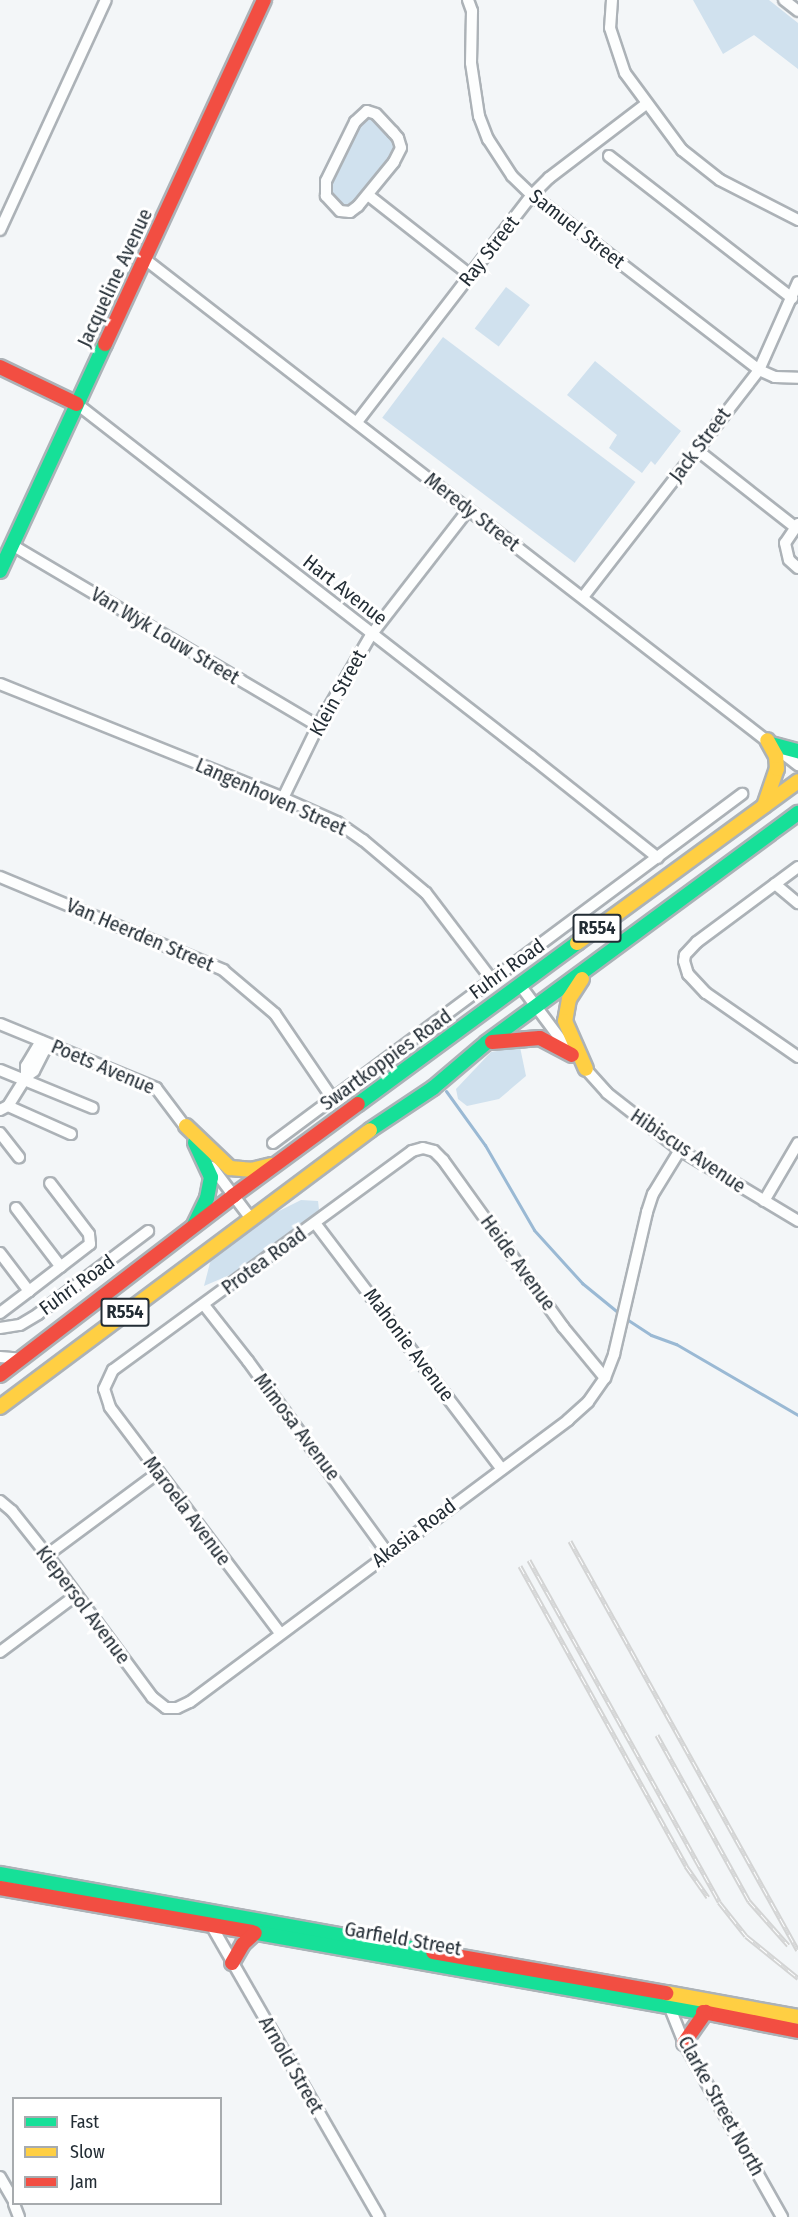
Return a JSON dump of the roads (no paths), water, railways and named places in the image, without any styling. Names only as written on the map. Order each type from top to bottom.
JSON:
[{"type":"main road","name":"Jacqueline Avenue","points":[[0,571],[146,260],[264,0]]},
{"type":"main road","name":"Hart Avenue","points":[[0,367],[77,404]]},
{"type":"main road","points":[[769,742],[798,751]]},
{"type":"main road","points":[[764,807],[777,769],[776,756],[769,742]]},
{"type":"main road","name":"Swartkoppies Road","points":[[1,1372],[234,1196],[798,781]]},
{"type":"main road","name":"R554","points":[[0,1407],[392,1113],[433,1088],[486,1043],[798,813]]},
{"type":"main road","points":[[586,1069],[565,1021],[565,1012],[569,999],[588,970]]},
{"type":"main road","points":[[486,1043],[535,1037],[545,1039],[572,1055]]},
{"type":"main road","points":[[186,1126],[230,1168],[251,1170],[279,1163]]},
{"type":"main road","points":[[192,1229],[210,1186],[210,1173],[195,1141]]},
{"type":"main road","points":[[1,1372],[33,1368],[70,1341],[93,1328],[110,1323]]},
{"type":"main road","name":"Garfield Street","points":[[0,1874],[23,1885],[211,1926],[395,1951]]},
{"type":"main road","name":"Garfield Street","points":[[0,1888],[23,1885],[209,1911],[395,1951],[668,1999],[798,2017]]},
{"type":"main road","points":[[232,1963],[243,1944],[255,1933]]},
{"type":"main road","name":"Garfield Street","points":[[668,1999],[706,2012],[798,2031]]},
{"type":"main road","points":[[684,2043],[706,2012]]},
{"type":"street","points":[[1,225],[106,0]]},
{"type":"street","name":"Samuel Street","points":[[468,0],[472,11],[471,63],[479,116],[498,157],[532,195],[759,370],[775,377],[798,378]]},
{"type":"street","points":[[612,0],[610,28],[629,80],[682,150],[709,172],[798,220]]},
{"type":"street","points":[[784,0],[798,11]]},
{"type":"street","name":"Ray Street","points":[[357,422],[532,195],[549,178],[646,104]]},
{"type":"street","points":[[367,111],[376,114],[401,144],[399,155],[368,195],[354,210],[345,212],[329,203],[325,190],[329,174],[354,122],[367,111]]},
{"type":"street","points":[[609,156],[792,298]]},
{"type":"street","points":[[368,195],[470,275]]},
{"type":"street","name":"Meredy Street","points":[[146,260],[798,765]]},
{"type":"street","name":"Jack Street","points":[[583,597],[759,370],[798,282]]},
{"type":"street","name":"Hart Avenue","points":[[77,404],[658,858]]},
{"type":"street","points":[[697,450],[797,526],[785,543],[789,560],[798,568]]},
{"type":"street","name":"Klein Street","points":[[283,798],[318,726],[371,635],[468,510]]},
{"type":"street","name":"Van Wyk Louw Street","points":[[12,545],[318,726]]},
{"type":"street","name":"Langenhoven Street","points":[[0,684],[283,798],[349,829],[413,881],[439,908],[492,980]]},
{"type":"street","name":"Fuhri Road","points":[[273,1143],[742,794]]},
{"type":"street","points":[[798,867],[697,942],[685,955],[684,961],[688,974],[694,982],[731,1012],[798,1057]]},
{"type":"street","name":"Van Heerden Street","points":[[0,877],[223,970],[275,1014],[332,1098]]},
{"type":"street","points":[[775,884],[798,903]]},
{"type":"street","name":"Hibiscus Avenue","points":[[520,985],[572,1055],[607,1094],[680,1150],[798,1221]]},
{"type":"street","name":"Poets Avenue","points":[[0,1024],[156,1088],[186,1126],[252,1220]]},
{"type":"street","points":[[45,1042],[34,1071],[25,1078],[4,1108],[71,1134]]},
{"type":"street","points":[[0,1070],[25,1078],[93,1108]]},
{"type":"street","points":[[0,1133],[19,1157]]},
{"type":"street","points":[[764,1201],[798,1143]]},
{"type":"street","name":"Protea Road","points":[[105,1384],[113,1370],[412,1151],[420,1148],[430,1150]]},
{"type":"street","name":"Heide Avenue","points":[[430,1150],[443,1160],[563,1327],[605,1378]]},
{"type":"street","name":"Akasia Road","points":[[166,1708],[177,1708],[190,1702],[387,1552],[568,1420],[588,1402],[605,1378],[625,1311],[653,1194],[680,1150]]},
{"type":"street","points":[[0,1313],[87,1248],[91,1239],[50,1183]]},
{"type":"street","points":[[16,1208],[61,1267]]},
{"type":"street","name":"Mahonie Avenue","points":[[315,1223],[502,1469]]},
{"type":"street","name":"Fuhri Road","points":[[0,1328],[20,1325],[38,1314],[148,1231]]},
{"type":"street","points":[[0,1253],[29,1292]]},
{"type":"street","name":"Mimosa Avenue","points":[[204,1305],[255,1370],[387,1552]]},
{"type":"street","points":[[0,1357],[21,1359]]},
{"type":"street","name":"Maroela Avenue","points":[[105,1384],[106,1399],[110,1407],[280,1634]]},
{"type":"street","points":[[47,1555],[159,1472]]},
{"type":"street","name":"Kiepersol Avenue","points":[[0,1501],[12,1511],[47,1555],[75,1596],[152,1697],[166,1708]]},
{"type":"street","points":[[0,1652],[75,1596]]},
{"type":"street","name":"Arnold Street","points":[[209,1911],[211,1926],[379,2217]]},
{"type":"street","name":"Clarke Street North","points":[[668,1999],[684,2043],[782,2217]]},
{"type":"street","points":[[0,2177],[12,2198]]},
{"type":"waterway","points":[[446,1091],[485,1145],[534,1230],[582,1283],[620,1314]]},
{"type":"waterway","points":[[625,1318],[651,1335],[676,1344],[798,1415]]},
{"type":"railway","points":[[570,1541],[798,1950]]},
{"type":"railway","points":[[529,1560],[719,1902],[746,1936],[798,1978]]},
{"type":"railway","points":[[520,1566],[686,1866],[708,1897]]},
{"type":"railway","points":[[657,1735],[749,1901],[788,1945]]}]
